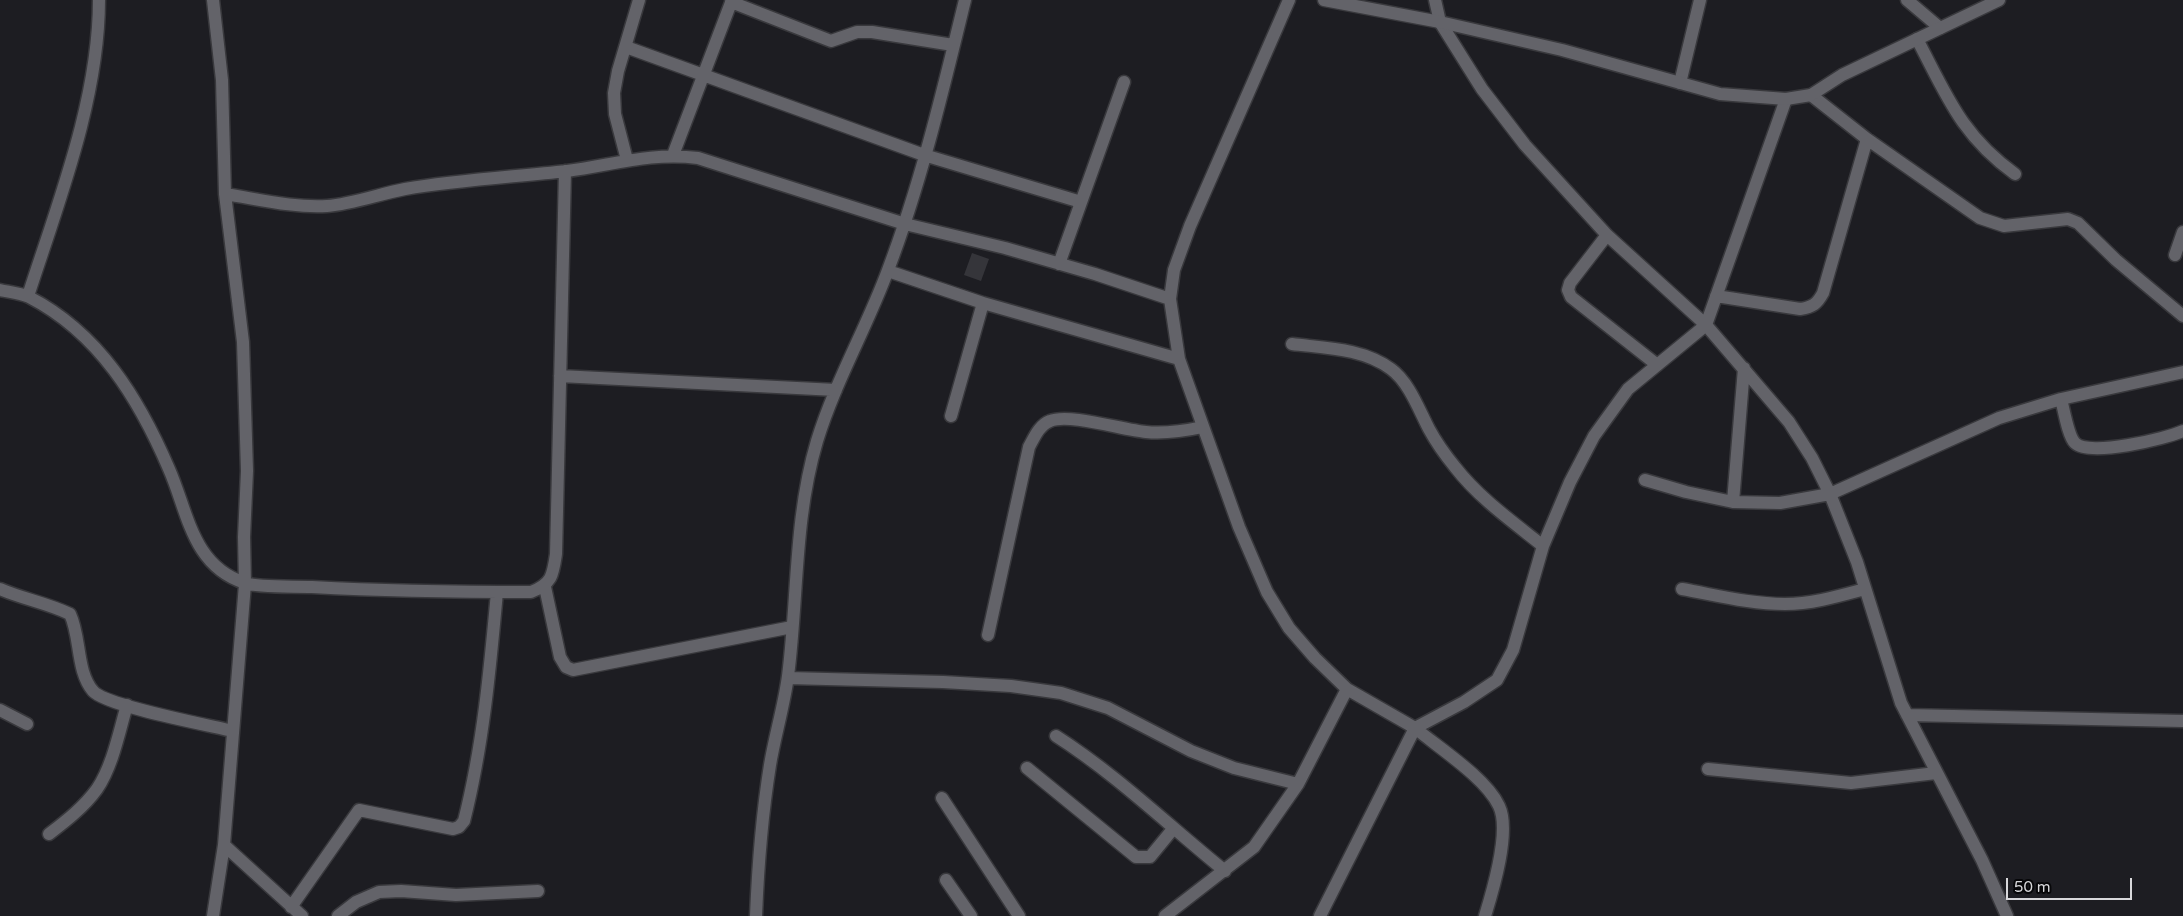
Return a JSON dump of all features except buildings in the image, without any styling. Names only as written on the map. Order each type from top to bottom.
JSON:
[{"type":"street","points":[[28,296],[72,156],[90,82],[100,0]]},
{"type":"street","points":[[213,916],[224,845],[245,584],[244,537],[247,417],[243,342],[225,194],[222,80],[214,0]]},
{"type":"street","points":[[627,160],[615,114],[614,93],[618,71],[639,0]]},
{"type":"street","points":[[756,916],[759,840],[770,762],[788,678],[797,548],[806,489],[817,441],[836,390],[888,271],[904,224],[965,0]]},
{"type":"street","points":[[1289,0],[1190,226],[1174,270],[1170,299],[1179,359],[1239,527],[1267,592],[1289,628],[1314,658],[1347,689],[1414,728],[1486,786],[1500,808],[1503,841],[1496,881],[1485,916]]},
{"type":"street","points":[[1324,0],[1440,22],[1562,50],[1720,94],[1786,99],[1810,95],[1842,74],[1999,0]]},
{"type":"street","points":[[1435,0],[1440,22],[1482,89],[1525,145],[1607,235],[1706,325],[1789,422],[1812,458],[1830,494],[1865,589],[1907,716],[1982,860],[2008,916]]},
{"type":"street","points":[[1680,83],[1700,0]]},
{"type":"street","points":[[1906,0],[1940,28]]},
{"type":"street","points":[[673,154],[732,1],[831,41],[857,32],[872,32],[953,45]]},
{"type":"street","points":[[1917,39],[1955,112],[1970,134],[1992,157],[2015,174]]},
{"type":"street","points":[[626,47],[702,76],[924,154],[1081,202]]},
{"type":"street","points":[[1059,264],[1124,82]]},
{"type":"street","points":[[1810,95],[1867,139],[1980,218],[1992,223],[2017,226],[2068,219],[2078,223],[2116,260],[2183,316]]},
{"type":"street","points":[[1320,916],[1414,728],[1464,702],[1497,680],[1513,650],[1543,546],[1570,482],[1594,436],[1628,389],[1656,364],[1706,325],[1786,99]]},
{"type":"street","points":[[1716,296],[1800,309],[1812,307],[1818,302],[1823,293],[1867,139]]},
{"type":"street","points":[[225,194],[295,206],[327,206],[403,190],[464,180],[565,171],[673,154],[698,158],[904,224],[1059,264],[1170,299]]},
{"type":"street","points":[[0,290],[28,296],[75,328],[120,375],[146,417],[170,471],[201,552],[219,569],[245,584],[400,591],[531,592],[545,587],[553,573],[556,554],[565,171]]},
{"type":"street","points":[[2175,255],[2183,232]]},
{"type":"street","points":[[1607,235],[1570,283],[1568,290],[1570,297],[1656,364]]},
{"type":"street","points":[[888,271],[983,303],[1179,359]]},
{"type":"street","points":[[951,416],[983,303]]},
{"type":"street","points":[[1292,344],[1348,351],[1376,360],[1392,370],[1406,387],[1431,432],[1455,468],[1482,496],[1543,546]]},
{"type":"street","points":[[1733,502],[1744,368]]},
{"type":"street","points":[[1645,480],[1686,492],[1733,502],[1780,504],[1830,494],[1999,418],[2061,399],[2183,372]]},
{"type":"street","points":[[560,376],[836,390]]},
{"type":"street","points":[[2061,399],[2073,441],[2080,447],[2091,448],[2134,443],[2169,437],[2183,431]]},
{"type":"street","points":[[988,635],[1028,447],[1038,430],[1050,420],[1074,418],[1147,432],[1178,432],[1203,427]]},
{"type":"street","points":[[545,587],[560,657],[566,667],[573,670],[792,627]]},
{"type":"street","points":[[1682,588],[1750,602],[1786,604],[1824,600],[1865,589]]},
{"type":"street","points":[[0,589],[70,614],[76,627],[83,670],[93,691],[108,699],[127,705],[233,731]]},
{"type":"street","points":[[291,907],[359,810],[453,829],[460,827],[464,821],[484,716],[497,592]]},
{"type":"street","points":[[788,678],[943,682],[1011,686],[1061,693],[1108,708],[1191,750],[1234,768],[1298,784]]},
{"type":"street","points":[[1165,916],[1254,847],[1298,784],[1347,689]]},
{"type":"street","points":[[49,834],[79,810],[97,788],[110,763],[127,705]]},
{"type":"street","points":[[0,710],[27,724]]},
{"type":"street","points":[[1907,716],[2183,720]]},
{"type":"street","points":[[1056,736],[1102,767],[1225,871]]},
{"type":"street","points":[[1027,768],[1136,858],[1150,858],[1174,829]]},
{"type":"street","points":[[1708,768],[1851,783],[1936,773]]},
{"type":"street","points":[[942,798],[1019,916]]},
{"type":"street","points":[[224,845],[302,916]]},
{"type":"street","points":[[946,880],[971,916]]},
{"type":"street","points":[[338,916],[356,902],[379,892],[400,891],[456,894],[538,891]]}]
